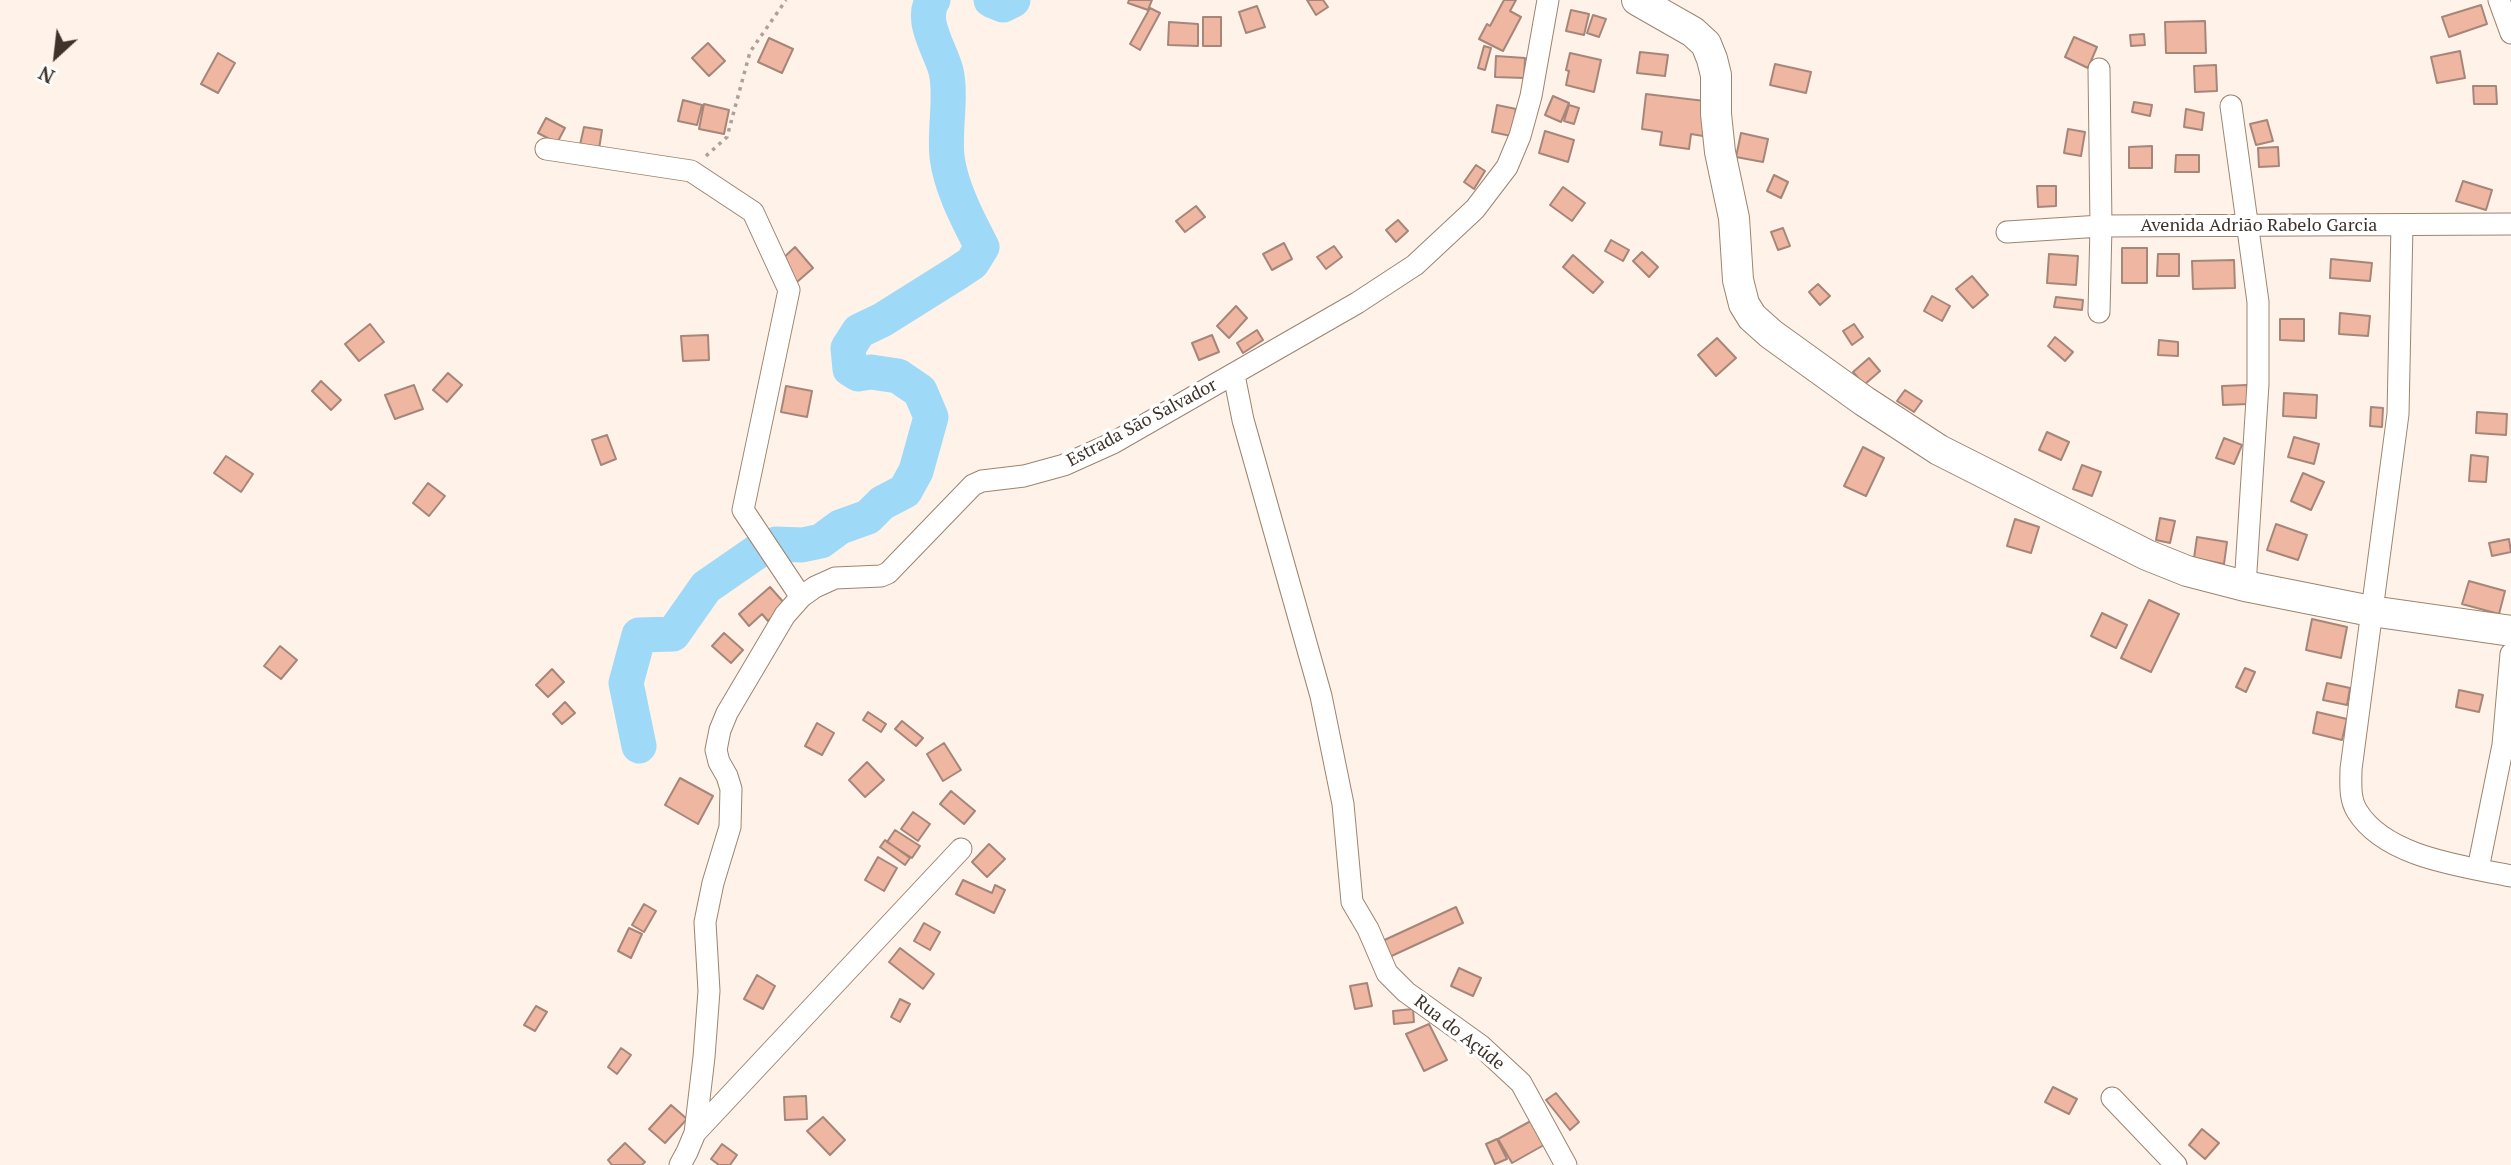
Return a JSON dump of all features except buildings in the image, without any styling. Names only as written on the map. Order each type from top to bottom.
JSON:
[{"type":"street","name":"Estrada São Salvador","points":[[680,1165],[695,1133],[704,1057],[709,991],[705,922],[713,883],[730,827],[733,802],[727,776],[716,750],[727,713],[785,615],[815,587],[835,578],[881,576],[888,573],[973,485],[982,481],[1024,476],[1064,465],[1112,443],[1357,303],[1415,265],[1475,209],[1507,167],[1520,136],[1531,96],[1548,0]]},
{"type":"street","points":[[1637,0],[1693,32],[1706,44],[1716,75],[1720,152],[1734,218],[1738,280],[1744,304],[1752,317],[1771,334],[1938,450],[2147,555],[2188,571],[2245,586],[2371,611],[2511,631]]},
{"type":"street","points":[[2499,0],[2511,33]]},
{"type":"street","points":[[2099,69],[2099,312]]},
{"type":"street","points":[[2231,106],[2258,302],[2258,384],[2245,586]]},
{"type":"street","points":[[546,149],[691,171],[753,212],[789,290],[743,510],[802,597]]},
{"type":"street","name":"Avenida Adrião Rabelo Garcia","points":[[2007,232],[2101,226],[2511,224]]},
{"type":"street","points":[[2402,225],[2398,414],[2351,769],[2351,793],[2356,810],[2376,832],[2395,844],[2428,858],[2511,876]]},
{"type":"street","name":"Rua do Açúde","points":[[1234,375],[1243,420],[1321,696],[1343,803],[1352,902],[1368,929],[1387,974],[1406,992],[1480,1045],[1521,1083],[1566,1165]]},
{"type":"street","points":[[2478,869],[2503,746],[2511,654]]},
{"type":"street","points":[[695,1133],[961,849]]},
{"type":"street","points":[[2112,1098],[2176,1165]]},
{"type":"path","points":[[691,171],[727,137],[750,52],[786,0]]},
{"type":"waterway","points":[[639,746],[626,683],[639,635],[673,634],[706,587],[761,549],[776,544],[802,545],[821,541],[840,527],[868,517],[882,503],[905,491],[916,471],[931,417],[920,391],[898,376],[871,372],[858,374],[850,369],[848,348],[859,331],[882,320],[972,263],[982,247],[961,203],[949,169],[946,147],[948,81],[928,17],[933,0]]},
{"type":"waterway","points":[[991,0],[1003,5],[1013,0]]}]
